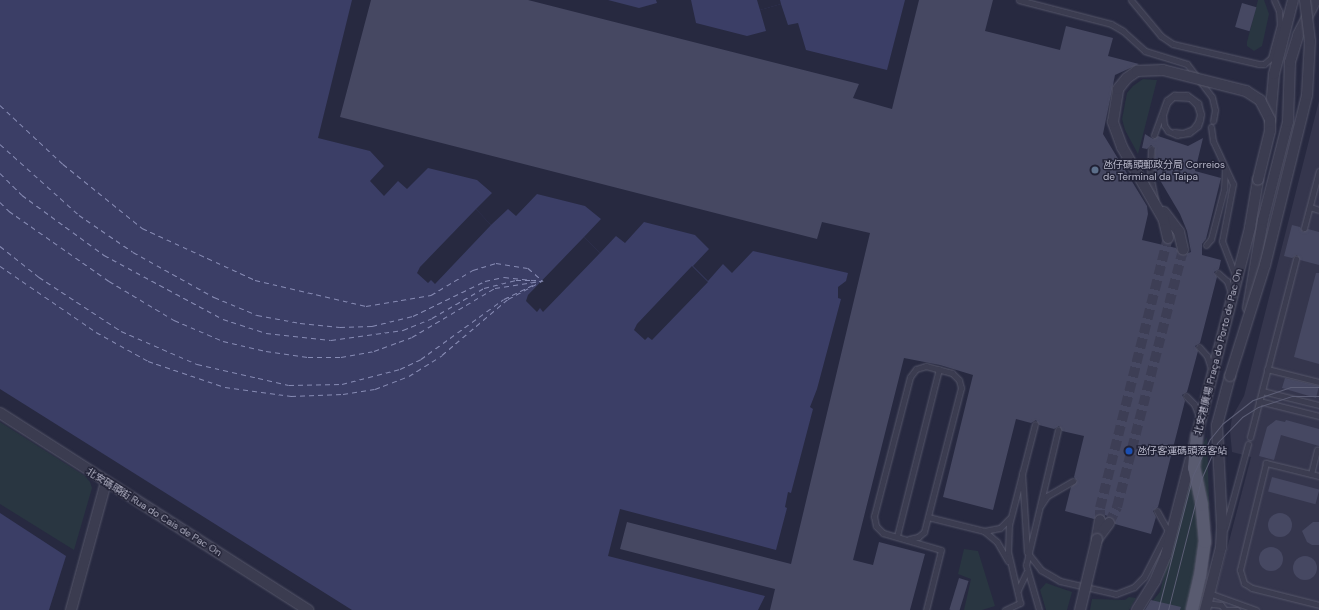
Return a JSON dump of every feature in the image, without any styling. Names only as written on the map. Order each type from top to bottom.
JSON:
[{"type":"main road","points":[[1192,610],[1200,576],[1205,542],[1202,505],[1194,468],[1198,430]]},
{"type":"street","points":[[1292,5],[1300,0]]},
{"type":"street","points":[[1207,602],[1221,547],[1222,525],[1217,424],[1247,317],[1265,265],[1307,95],[1310,41],[1305,0]]},
{"type":"street","points":[[1247,317],[1258,245],[1282,144],[1289,105],[1290,62],[1298,35],[1316,0]]},
{"type":"street","name":"北安港廣場 Praça do Porto de Pac On","points":[[1137,610],[1155,581],[1169,533],[1177,513],[1212,377],[1253,213],[1258,180],[1268,142],[1274,74],[1292,5]]},
{"type":"street","points":[[1168,238],[1168,228],[1158,207],[1122,147],[1113,122],[1118,89],[1127,78],[1137,71],[1164,70],[1246,91],[1260,100],[1270,120]]},
{"type":"street","points":[[1158,207],[1168,215],[1175,225],[1182,241],[1183,250]]},
{"type":"street","name":"北安碼頭街 Rua do Cais de Pac On","points":[[0,413],[308,610]]},
{"type":"street","points":[[71,610],[106,482]]},
{"type":"street","points":[[1080,610],[1097,539],[1104,522]]},
{"type":"lane","points":[[1019,0],[1035,2],[1110,24],[1123,31],[1145,51],[1186,64],[1212,97],[1215,110],[1212,124],[1212,141],[1223,159],[1234,187],[1222,241],[1224,250],[1234,268],[1236,282]]},
{"type":"lane","points":[[1131,0],[1161,36],[1173,44],[1259,64],[1264,64],[1271,58],[1280,25],[1279,11],[1274,0]]},
{"type":"lane","points":[[1154,136],[1167,100],[1181,94],[1193,98],[1201,114],[1194,130],[1177,135],[1166,129],[1163,118],[1167,104],[1176,96],[1190,98],[1199,110],[1198,122],[1189,131],[1174,132]]},
{"type":"lane","points":[[1151,149],[1150,175],[1158,207]]},
{"type":"lane","points":[[1206,245],[1211,239],[1226,179],[1223,159]]},
{"type":"lane","points":[[1304,228],[1319,171]]},
{"type":"lane","points":[[1310,207],[1319,210]]},
{"type":"lane","points":[[1250,437],[1296,259]]},
{"type":"lane","points":[[1218,273],[1227,282],[1231,291],[1231,302]]},
{"type":"lane","points":[[1199,347],[1211,366],[1212,377]]},
{"type":"lane","points":[[909,539],[921,535],[928,517],[961,388],[957,376],[939,369],[921,366],[910,377],[874,516],[879,530],[941,550],[926,610]]},
{"type":"lane","points":[[896,536],[939,369]]},
{"type":"lane","points":[[1267,369],[1319,382]]},
{"type":"lane","points":[[1262,391],[1319,405]]},
{"type":"lane","points":[[1186,396],[1199,414],[1198,430]]},
{"type":"lane","points":[[1259,401],[1319,416]]},
{"type":"lane","points":[[1005,610],[1020,602],[1011,567],[1008,542],[1011,515],[1035,424]]},
{"type":"lane","points":[[1027,552],[1058,430]]},
{"type":"lane","points":[[1221,547],[1248,444]]},
{"type":"lane","points":[[1311,474],[1317,450]]},
{"type":"lane","points":[[1319,476],[1266,463],[1240,570],[1244,583],[1252,588],[1319,606]]},
{"type":"lane","points":[[1022,473],[1027,552],[1026,573],[1039,610]]},
{"type":"lane","points":[[1037,513],[1047,496],[1073,481]]},
{"type":"lane","points":[[1027,552],[1041,570],[1060,581],[1116,594],[1134,587],[1144,577],[1169,533],[1157,511]]},
{"type":"lane","points":[[928,517],[984,531],[1000,528],[1011,515]]},
{"type":"lane","points":[[984,531],[997,542],[1011,567]]},
{"type":"lane","points":[[1018,590],[1026,573]]},
{"type":"lane","points":[[1207,602],[1243,604],[1256,610]]},
{"type":"lane","points":[[1207,602],[1222,605],[1224,610],[1237,610]]},
{"type":"lane","points":[[1243,610],[1249,608]]},
{"type":"shaded area","points":[[1258,0],[1264,0],[1269,14],[1262,46],[1254,51],[1247,46],[1247,42]]},
{"type":"shaded area","points":[[1143,79],[1157,80],[1138,154],[1125,130],[1122,119],[1127,93],[1133,86]]},
{"type":"shaded area","points":[[1319,101],[1319,610],[1211,610],[1251,457],[1232,452],[1230,431],[1232,417],[1244,396]]},
{"type":"shaded area","points":[[0,422],[85,476],[90,482],[92,488],[74,550],[0,504]]},
{"type":"shaded area","points":[[1207,437],[1210,533],[1195,610],[1145,610],[1160,592],[1192,461]]},
{"type":"shaded area","points":[[964,549],[978,551],[995,606],[982,610],[964,610],[971,579],[958,574]]},
{"type":"shaded area","points":[[1046,583],[1072,592],[1067,610],[1046,610],[1040,590]]},
{"type":"shaded area","points":[[1129,597],[1136,598],[1129,610],[1090,610],[1092,599],[1125,600]]},
{"type":"water","points":[[0,0],[352,0],[318,138],[370,151],[384,166],[370,181],[384,196],[398,181],[407,189],[428,168],[477,180],[492,193],[476,209],[491,225],[508,209],[516,216],[537,194],[585,206],[601,219],[584,237],[600,253],[616,236],[625,243],[644,222],[695,235],[709,249],[693,266],[708,281],[723,264],[732,273],[753,251],[848,273],[846,281],[838,287],[838,298],[841,299],[817,389],[810,407],[813,409],[791,493],[788,492],[785,507],[787,508],[776,550],[620,509],[608,556],[765,596],[758,610],[352,610],[0,389]]},
{"type":"water","points":[[608,0],[656,0],[657,3],[639,8]]},
{"type":"water","points":[[691,0],[905,0],[887,70],[806,50],[798,23],[788,25],[781,4],[760,10],[766,31],[747,36],[696,23]]},
{"type":"water","points":[[0,513],[66,556],[49,610],[0,610]]},
{"type":"pier","points":[[757,0],[780,0],[781,4],[760,10]]},
{"type":"pier","points":[[476,209],[491,225],[435,284],[431,280],[428,283],[417,273],[420,267]]},
{"type":"pier","points":[[584,237],[600,253],[543,312],[540,308],[537,312],[526,301],[528,295]]},
{"type":"pier","points":[[692,266],[708,282],[652,340],[648,337],[645,340],[634,330],[637,324]]},
{"type":"building","points":[[371,0],[528,0],[859,84],[853,98],[892,109],[919,0],[993,0],[985,31],[1060,50],[1066,26],[1113,38],[1108,56],[1139,64],[1115,75],[1103,134],[1147,206],[1148,214],[1142,240],[1176,248],[1181,256],[1191,252],[1187,231],[1180,214],[1154,170],[1155,148],[1151,145],[1147,149],[1142,148],[1145,134],[1153,139],[1158,136],[1188,146],[1203,138],[1195,171],[1221,178],[1206,239],[1202,244],[1202,255],[1221,260],[1219,269],[1214,272],[1217,277],[1200,343],[1195,346],[1198,351],[1187,392],[1182,395],[1185,401],[1158,507],[1153,511],[1156,517],[1151,534],[1115,524],[1113,518],[1102,514],[1094,519],[1065,511],[1071,487],[1077,481],[1074,477],[1084,436],[1062,431],[1059,426],[1054,429],[1039,425],[1036,420],[1031,423],[1016,419],[993,510],[943,497],[973,375],[940,365],[904,358],[853,560],[873,565],[879,542],[925,554],[910,610],[770,610],[775,589],[620,549],[627,522],[791,564],[870,233],[822,222],[817,239],[340,117]]},
{"type":"building","points":[[1242,3],[1256,7],[1250,31],[1235,27]]},
{"type":"building","points":[[1292,225],[1300,227],[1303,232],[1308,229],[1319,232],[1319,265],[1300,260],[1297,255],[1292,258],[1284,256]]},
{"type":"building","points":[[1316,273],[1319,273],[1319,364],[1294,357]]},
{"type":"building","points":[[1285,378],[1319,386],[1316,398],[1282,388]]},
{"type":"building","points":[[1276,420],[1285,422],[1286,420],[1319,429],[1319,446],[1281,435],[1274,460],[1259,456],[1267,427]]},
{"type":"building","points":[[1272,477],[1319,490],[1315,504],[1268,491]]},
{"type":"building","points":[[1280,513],[1288,517],[1292,525],[1288,533],[1280,537],[1272,533],[1268,525],[1272,517]]},
{"type":"building","points":[[1313,522],[1319,522],[1319,545],[1312,545],[1307,542],[1302,531]]},
{"type":"building","points":[[1271,547],[1276,548],[1282,554],[1282,564],[1276,570],[1271,571],[1266,570],[1260,564],[1259,559],[1260,554],[1266,548]]},
{"type":"building","points":[[1305,556],[1310,557],[1316,563],[1316,573],[1310,579],[1305,580],[1300,579],[1294,573],[1293,568],[1294,563],[1300,557]]},
{"type":"building","points":[[959,578],[969,581],[960,610],[949,610]]},
{"type":"building","points":[[1151,600],[1181,607],[1180,610],[1145,610]]},
{"type":"ferry route","points":[[0,105],[63,164],[142,228],[255,280],[366,306],[431,295],[473,270],[496,263],[528,268],[543,281]]},
{"type":"ferry route","points":[[0,144],[79,215],[133,252],[214,297],[257,315],[300,323],[340,327],[372,326],[413,316],[485,281],[504,277],[542,281]]},
{"type":"ferry route","points":[[0,173],[22,195],[104,255],[223,319],[266,333],[331,340],[403,330],[432,318],[484,288],[516,280],[536,280]]},
{"type":"ferry route","points":[[0,202],[9,211],[109,281],[174,320],[223,341],[266,351],[308,357],[341,357],[374,351],[412,337],[495,288],[540,281]]},
{"type":"ferry route","points":[[0,246],[39,277],[121,331],[197,364],[289,385],[342,384],[400,369],[421,359],[504,299],[533,285]]},
{"type":"ferry route","points":[[0,266],[96,332],[148,361],[225,387],[291,396],[343,394],[375,389],[409,376],[442,355],[508,299],[542,281]]},
{"type":"tunnel","points":[[1100,520],[1100,508],[1168,238]]},
{"type":"tunnel","points":[[1109,523],[1117,507],[1183,250]]},
{"type":"tram line","points":[[1158,610],[1193,475],[1210,439],[1222,424],[1253,400],[1290,387],[1319,387]]},
{"type":"tram line","points":[[1168,610],[1202,477],[1217,443],[1242,417],[1258,407],[1292,396],[1319,396]]},
{"type":"place","name":"氹仔碼頭郵政分局 Correios de Terminal da Taipa","points":[[1095,170]]},
{"type":"place","name":"氹仔客運碼頭落客站","points":[[1129,451]]}]
